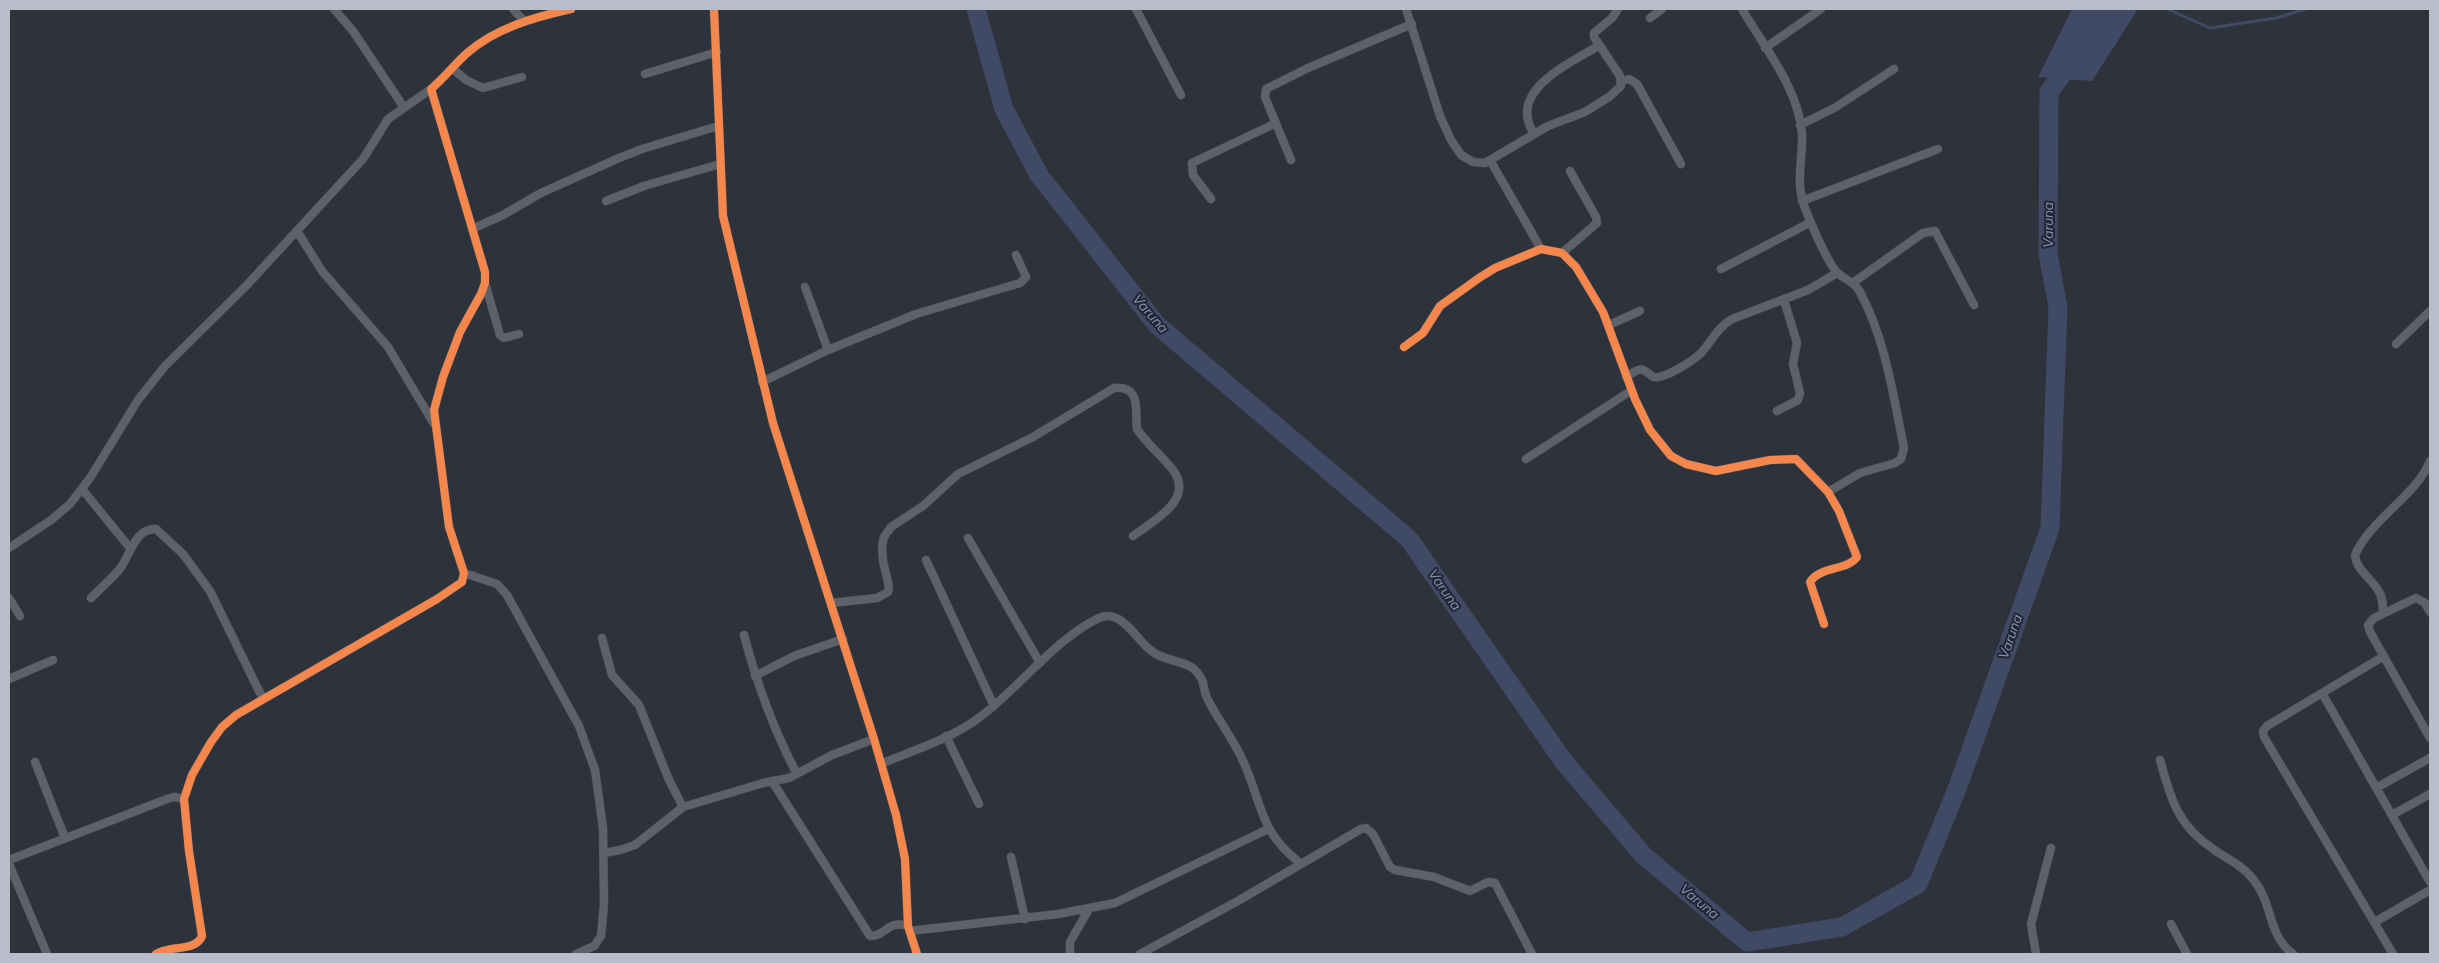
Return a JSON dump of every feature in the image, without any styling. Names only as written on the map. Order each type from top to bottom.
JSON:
[{"type":"street","points":[[334,9],[357,36],[403,106]]},
{"type":"street","points":[[513,9],[524,22]]},
{"type":"street","points":[[9,548],[51,520],[82,489],[138,400],[165,366],[246,286],[364,159],[388,119],[403,106],[431,89],[466,54],[480,44],[507,28],[536,16],[572,9]]},
{"type":"street","points":[[714,9],[723,216],[755,342],[762,382],[874,738],[902,837],[909,929],[917,954]]},
{"type":"street","points":[[1136,9],[1181,95]]},
{"type":"street","points":[[1406,9],[1435,102],[1451,140],[1461,155],[1473,162],[1485,163],[1534,134],[1585,112],[1616,92],[1622,81],[1628,79],[1637,84],[1681,164]]},
{"type":"street","points":[[1608,9],[1612,18]]},
{"type":"street","points":[[1618,9],[1612,18],[1594,33],[1598,46],[1622,81]]},
{"type":"street","points":[[1650,18],[1662,9]]},
{"type":"street","points":[[1742,9],[1791,95],[1802,135],[1800,180],[1802,201],[1837,273],[1854,282],[1881,339],[1904,453],[1894,463],[1860,473],[1828,492]]},
{"type":"street","points":[[1765,48],[1821,9]]},
{"type":"street","points":[[1291,160],[1265,97],[1266,89],[1269,86],[1412,24]]},
{"type":"street","points":[[1534,134],[1526,119],[1526,111],[1538,86],[1598,46]]},
{"type":"street","points":[[645,74],[717,52]]},
{"type":"street","points":[[453,69],[466,80],[483,88],[522,77]]},
{"type":"street","points":[[1800,125],[1836,107],[1894,69]]},
{"type":"street","points":[[431,89],[485,272],[485,284],[500,335],[504,338],[518,334]]},
{"type":"street","points":[[1211,199],[1193,175],[1192,163],[1276,123]]},
{"type":"street","points":[[472,229],[503,215],[541,192],[619,158],[650,146],[718,126]]},
{"type":"street","points":[[1802,201],[1938,148]]},
{"type":"street","points":[[1490,160],[1542,249]]},
{"type":"street","points":[[606,201],[644,186],[720,164]]},
{"type":"street","points":[[1562,252],[1597,223],[1596,217],[1570,171]]},
{"type":"street","points":[[1721,269],[1811,222]]},
{"type":"street","points":[[297,230],[322,271],[388,347],[435,427]]},
{"type":"street","points":[[1854,282],[1923,233],[1936,230],[1974,305]]},
{"type":"street","points":[[1404,347],[1423,333],[1440,306],[1495,268],[1542,249],[1562,252],[1576,267],[1609,326],[1626,377],[1650,430],[1660,445],[1671,456],[1686,464],[1716,472],[1770,460],[1796,460],[1828,492],[1839,511],[1857,557],[1852,562],[1816,575],[1810,582],[1824,624]]},
{"type":"street","points":[[762,382],[828,350],[916,314],[1020,283],[1026,277],[1026,274],[1016,255]]},
{"type":"street","points":[[1626,377],[1641,368],[1654,377],[1662,377],[1700,354],[1714,334],[1726,322],[1784,300],[1837,273]]},
{"type":"street","points":[[158,954],[194,945],[202,936],[189,850],[184,799],[192,775],[222,727],[236,715],[443,596],[462,582],[464,573],[449,527],[434,410],[443,377],[460,332],[485,284]]},
{"type":"street","points":[[805,287],[828,350]]},
{"type":"street","points":[[1777,411],[1798,400],[1800,394],[1793,364],[1796,343],[1784,300]]},
{"type":"street","points":[[1609,326],[1640,311]]},
{"type":"street","points":[[2396,344],[2430,311]]},
{"type":"street","points":[[832,603],[877,598],[888,592],[889,587],[882,561],[884,537],[891,527],[923,506],[958,474],[1013,448],[1114,388],[1123,387],[1129,391],[1138,406],[1137,429],[1173,470],[1179,480],[1180,490],[1177,500],[1166,512],[1133,536]]},
{"type":"street","points":[[1526,459],[1632,390]]},
{"type":"street","points":[[2383,614],[2379,591],[2362,572],[2355,561],[2355,554],[2378,522],[2420,478],[2430,462]]},
{"type":"street","points":[[82,489],[130,548]]},
{"type":"street","points":[[91,598],[120,569],[130,548],[145,531],[156,529],[184,554],[210,591],[263,699]]},
{"type":"street","points":[[968,538],[1040,663]]},
{"type":"street","points":[[926,560],[994,706]]},
{"type":"street","points":[[464,573],[491,581],[502,588],[578,726],[595,770],[603,828],[604,853],[604,904],[601,936],[594,946],[576,954]]},
{"type":"street","points":[[9,598],[20,616]]},
{"type":"street","points":[[2430,612],[2426,603],[2416,598],[2370,621],[2368,625],[2370,632],[2430,738]]},
{"type":"street","points":[[881,764],[946,736],[980,718],[1040,663],[1088,624],[1100,617],[1112,615],[1121,620],[1150,650],[1163,658],[1194,668],[1203,680],[1208,699],[1244,763],[1268,829],[1280,846],[1300,863]]},
{"type":"street","points":[[744,635],[755,676],[772,724],[797,774]]},
{"type":"street","points":[[602,638],[612,676],[639,705],[669,780],[684,807]]},
{"type":"street","points":[[755,676],[794,656],[843,639]]},
{"type":"street","points":[[2384,656],[2267,726],[2263,731],[2264,737],[2375,922],[2392,954]]},
{"type":"street","points":[[9,679],[53,660]]},
{"type":"street","points":[[2322,693],[2430,882]]},
{"type":"street","points":[[946,736],[979,804]]},
{"type":"street","points":[[604,853],[635,845],[684,807],[797,774],[832,754],[874,738]]},
{"type":"street","points":[[2376,788],[2430,758]]},
{"type":"street","points":[[2160,760],[2172,802],[2180,818],[2205,844],[2242,867],[2254,879],[2268,903],[2273,929],[2277,937],[2283,946],[2294,954]]},
{"type":"street","points":[[35,762],[65,838]]},
{"type":"street","points":[[772,781],[870,936],[874,936],[896,924],[909,929],[1025,918],[1089,908],[1125,899],[1160,880],[1268,829]]},
{"type":"street","points":[[2392,815],[2430,794]]},
{"type":"street","points":[[9,860],[167,799],[174,797],[184,799]]},
{"type":"street","points":[[1140,954],[1236,902],[1300,863],[1366,828],[1373,834],[1390,867],[1395,870],[1441,878],[1470,891],[1488,882],[1495,883],[1532,954]]},
{"type":"street","points":[[2036,954],[2031,924],[2051,848]]},
{"type":"street","points":[[1012,857],[1025,918]]},
{"type":"street","points":[[9,864],[47,954]]},
{"type":"street","points":[[2375,922],[2430,890]]},
{"type":"street","points":[[1070,954],[1070,942],[1089,908]]},
{"type":"street","points":[[2171,924],[2188,954]]},
{"type":"water","points":[[2072,9],[2138,9],[2092,81],[2038,77]]},
{"type":"waterway","name":"Varuna","points":[[976,9],[1004,109],[1039,175],[1157,325],[1409,539],[1564,762],[1643,855],[1747,942],[1842,927],[1918,884],[1957,789],[2050,528],[2058,307],[2048,254],[2049,92],[2074,58]]},
{"type":"waterway","points":[[2167,9],[2210,28],[2276,18],[2306,9]]},
{"type":"cycle path","points":[[156,954],[161,951],[194,944],[202,936],[189,851],[184,799],[192,775],[222,727],[236,715],[437,599],[462,582],[464,573],[449,527],[434,410],[443,377],[460,332],[481,294],[485,283],[485,272],[431,89],[466,54],[502,30],[571,9]]},
{"type":"cycle path","points":[[714,9],[723,216],[773,423],[874,739],[896,815],[905,859],[908,926],[917,954]]},
{"type":"cycle path","points":[[1404,347],[1423,333],[1440,306],[1495,268],[1541,249],[1562,253],[1576,267],[1603,312],[1635,399],[1650,430],[1671,456],[1686,464],[1716,471],[1770,460],[1796,459],[1828,492],[1839,511],[1857,557],[1847,565],[1820,573],[1810,582],[1824,624]]}]
